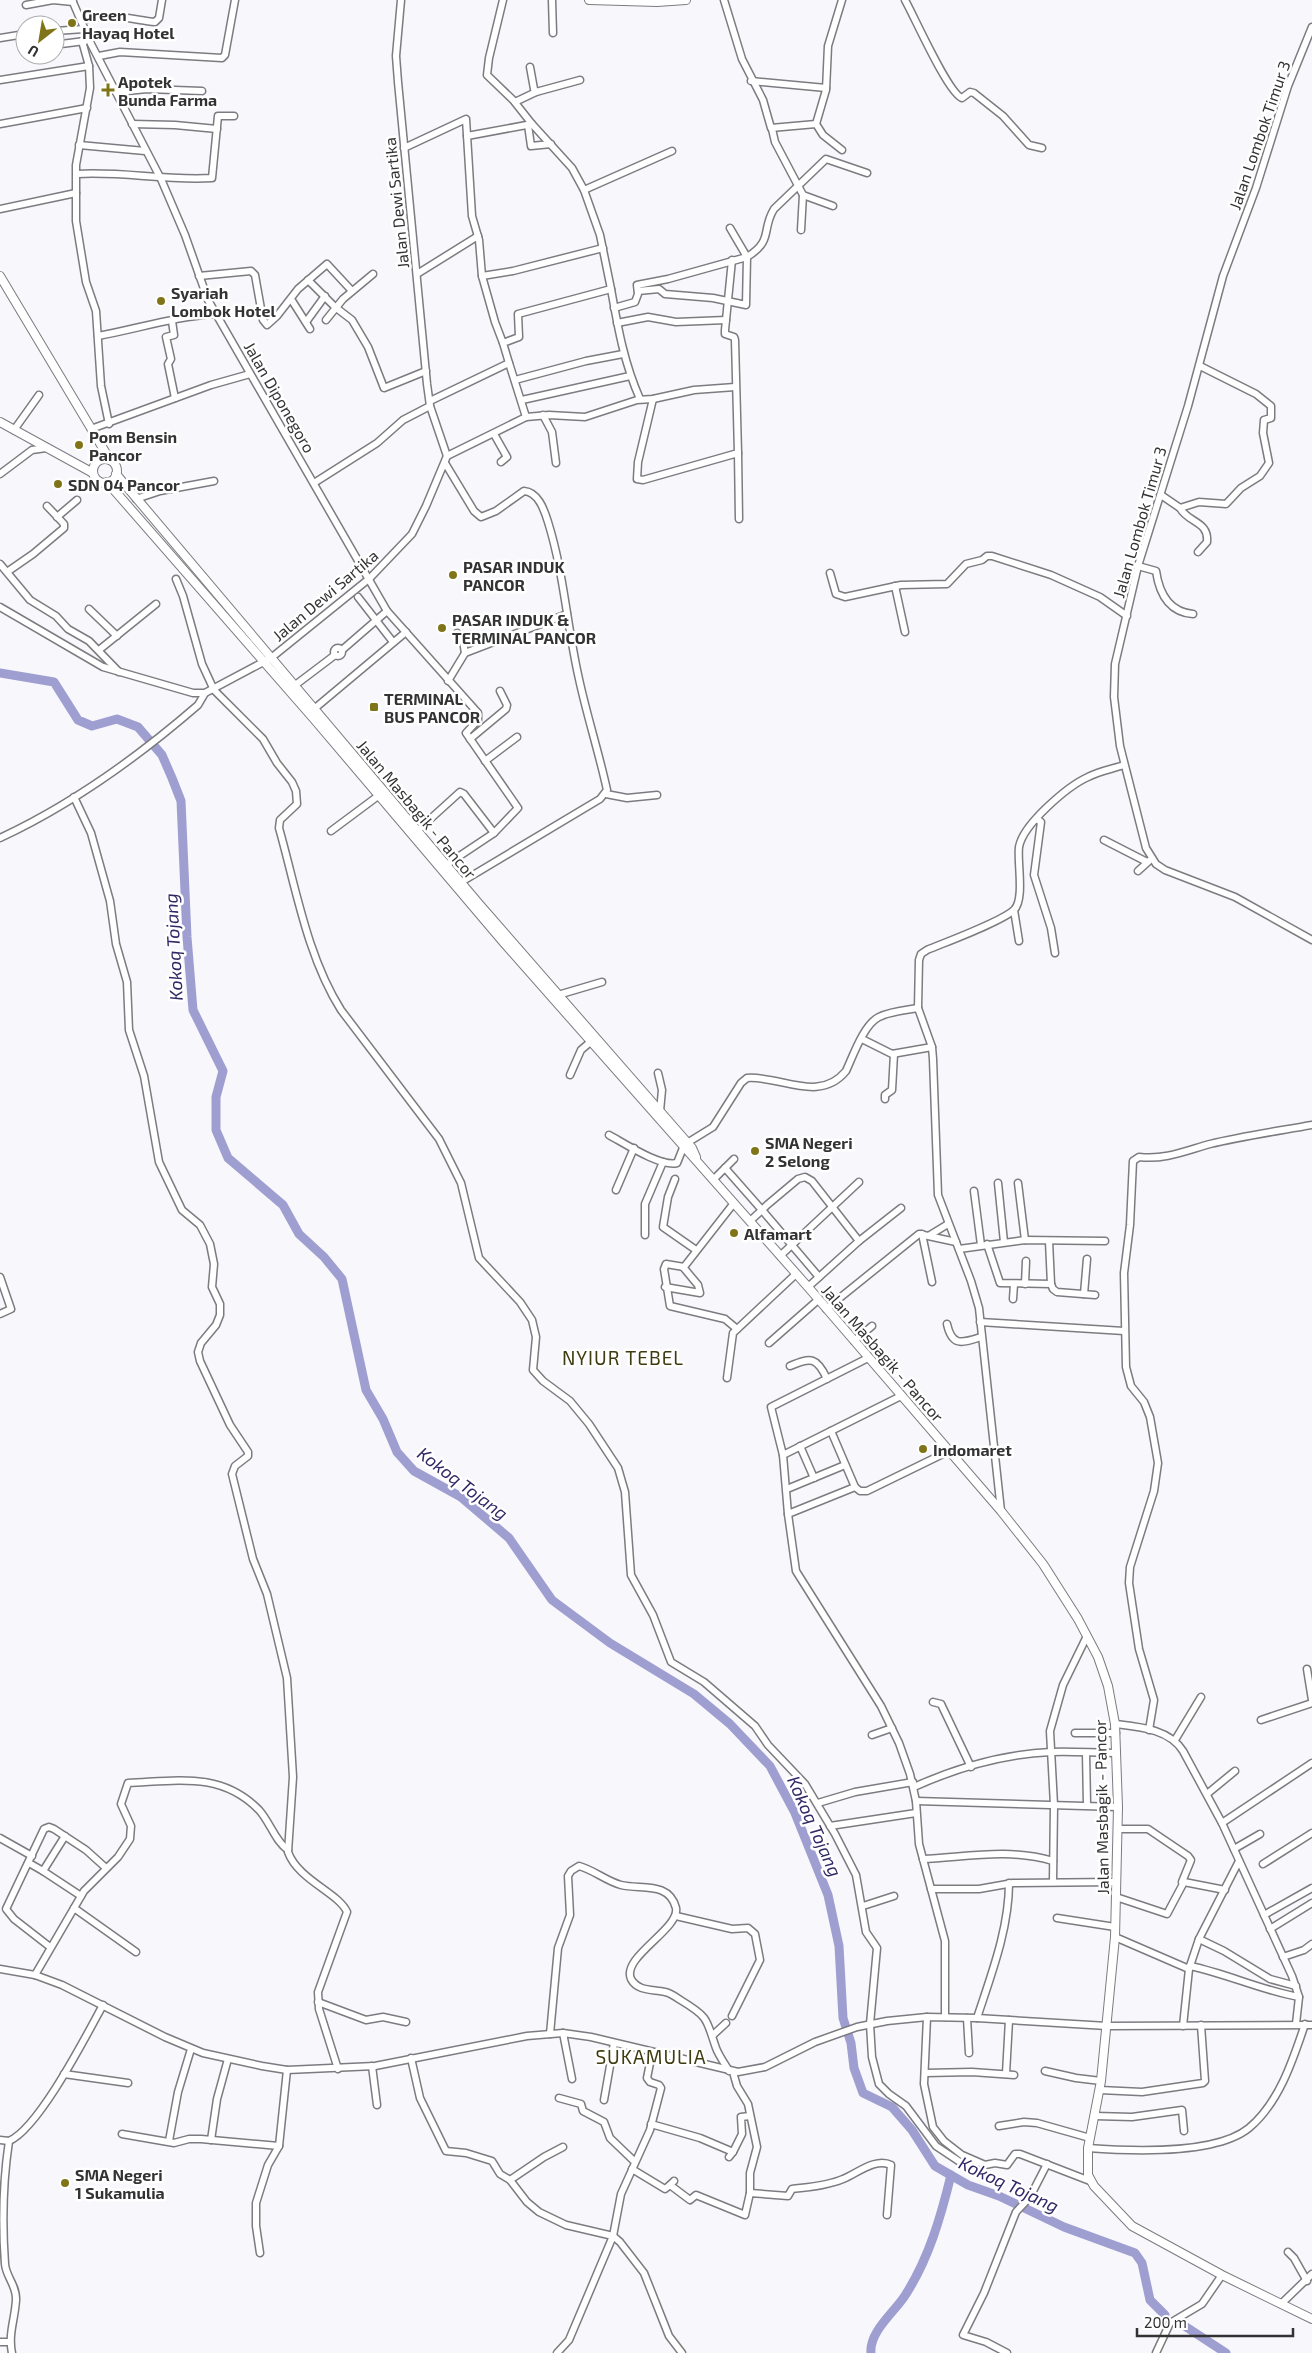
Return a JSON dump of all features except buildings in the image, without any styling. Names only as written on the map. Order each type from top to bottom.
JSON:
[{"type":"main road","points":[[590,0],[683,1]]},
{"type":"main road","points":[[0,276],[116,468],[116,474],[108,482],[98,480],[93,473],[0,422]]},
{"type":"main road","points":[[93,473],[98,461],[110,460]]},
{"type":"main road","name":"Jalan Masbagik - Pancor","points":[[116,474],[378,796],[533,970],[1001,1511],[1043,1564],[1087,1636],[1104,1672],[1115,1729],[1118,1807],[1115,1936],[1100,2090],[1088,2148],[1086,2168],[1090,2181]]},
{"type":"main road","name":"Jalan Masbagik - Pancor","points":[[108,482],[268,660],[294,686],[446,865],[458,884]]},
{"type":"main road","name":"Jalan Masbagik - Pancor","points":[[533,970],[558,995],[593,1039],[660,1111],[685,1145]]},
{"type":"main road","points":[[1090,2181],[1132,2226],[1222,2275],[1312,2319]]},
{"type":"street","points":[[26,4],[53,0],[72,1]]},
{"type":"street","points":[[81,22],[95,16],[106,16],[155,22],[159,18],[162,0]]},
{"type":"street","points":[[99,56],[120,52],[222,58],[225,56],[235,0]]},
{"type":"street","name":"Jalan Dewi Sartika","points":[[0,607],[99,665],[119,673],[193,693],[205,693],[214,690],[268,660],[370,578],[412,534],[446,460],[430,403],[404,148],[396,56],[401,0]]},
{"type":"street","points":[[503,0],[487,73],[515,102],[530,124],[572,168],[584,190],[603,248],[623,354],[640,399]]},
{"type":"street","points":[[552,0],[553,33]]},
{"type":"street","points":[[724,0],[742,59],[763,100],[775,142],[802,195],[801,230]]},
{"type":"street","points":[[842,0],[828,46],[826,88],[816,124],[823,135],[842,150]]},
{"type":"street","points":[[906,0],[945,79],[958,96],[962,98],[970,92],[974,93],[1007,120],[1029,144],[1042,148]]},
{"type":"street","name":"Jalan Diponegoro","points":[[72,1],[91,44],[99,56],[145,151],[161,179],[216,314],[370,578],[387,611],[478,713],[478,720],[466,733],[470,739]]},
{"type":"street","name":"Jalan Lombok Timur 3","points":[[1150,861],[1124,765],[1118,732],[1114,688],[1116,664],[1138,566],[1200,366],[1223,276],[1256,188],[1288,86],[1312,28]]},
{"type":"street","points":[[65,30],[84,29]]},
{"type":"street","points":[[0,38],[15,36]]},
{"type":"street","points":[[82,41],[89,66],[90,88],[79,145],[76,194],[77,226],[86,282],[96,311],[102,399],[109,424]]},
{"type":"street","points":[[65,43],[82,41],[91,44]]},
{"type":"street","points":[[0,80],[89,66]]},
{"type":"street","points":[[530,67],[536,92]]},
{"type":"street","points":[[515,102],[536,92],[580,80]]},
{"type":"street","points":[[752,81],[826,88]]},
{"type":"street","points":[[117,92],[147,89],[202,91]]},
{"type":"street","points":[[0,124],[87,108]]},
{"type":"street","points":[[77,174],[132,174],[161,179],[212,178],[218,115],[234,116]]},
{"type":"street","points":[[404,148],[466,118],[472,216],[478,236],[482,276],[494,322],[503,343],[526,417]]},
{"type":"street","points":[[132,124],[175,125],[217,130]]},
{"type":"street","points":[[467,136],[530,124]]},
{"type":"street","points":[[530,124],[531,146],[551,144]]},
{"type":"street","points":[[772,128],[816,124]]},
{"type":"street","points":[[79,145],[145,151]]},
{"type":"street","points":[[584,190],[672,151]]},
{"type":"street","points":[[614,308],[633,304],[638,291],[637,285],[676,277],[747,257],[763,245],[772,213],[798,184],[826,159],[867,173]]},
{"type":"street","points":[[0,209],[76,194]]},
{"type":"street","points":[[802,195],[833,206]]},
{"type":"street","points":[[638,291],[659,289],[665,294],[747,304],[747,257],[730,228]]},
{"type":"street","points":[[417,274],[478,236]]},
{"type":"street","points":[[482,276],[508,272],[603,248]]},
{"type":"street","points":[[732,260],[725,334],[734,337],[735,340],[740,519]]},
{"type":"street","points":[[199,276],[252,271],[255,275],[266,325],[273,320],[308,280],[328,264],[352,291]]},
{"type":"street","points":[[326,320],[335,307],[373,274]]},
{"type":"street","points":[[308,280],[335,307],[349,316],[359,331],[384,388],[426,370]]},
{"type":"street","points":[[503,343],[518,338],[518,314],[611,289]]},
{"type":"street","points":[[306,322],[324,296]]},
{"type":"street","points":[[291,299],[310,329]]},
{"type":"street","points":[[98,336],[194,315],[216,314]]},
{"type":"street","points":[[617,323],[648,317],[676,322],[726,320]]},
{"type":"street","points":[[172,321],[174,334],[166,337],[171,359],[168,364],[176,398]]},
{"type":"street","points":[[515,380],[586,361],[623,354]]},
{"type":"street","points":[[314,483],[377,443],[403,420],[430,403],[509,363]]},
{"type":"street","points":[[1180,508],[1199,502],[1226,504],[1241,488],[1260,476],[1269,463],[1263,428],[1264,420],[1271,418],[1271,406],[1256,394],[1200,366]]},
{"type":"street","points":[[91,429],[212,385],[250,374]]},
{"type":"street","points":[[522,400],[630,376]]},
{"type":"street","points":[[606,794],[579,680],[568,614],[549,522],[535,496],[524,491],[496,511],[481,517],[474,511],[446,460],[526,417],[543,415],[585,416],[640,399],[653,399],[694,390],[735,387]]},
{"type":"street","points":[[14,430],[39,395]]},
{"type":"street","points":[[653,399],[638,462],[637,480],[738,453]]},
{"type":"street","points":[[543,415],[552,432],[556,463]]},
{"type":"street","points":[[494,434],[507,457],[501,462]]},
{"type":"street","points":[[0,474],[34,449],[47,448]]},
{"type":"street","points":[[136,499],[160,491],[214,481]]},
{"type":"street","points":[[1161,495],[1180,508],[1185,515],[1202,524],[1207,532],[1207,542],[1198,552]]},
{"type":"street","points":[[57,517],[77,500]]},
{"type":"street","points":[[7,572],[33,554],[64,528],[64,524],[47,506]]},
{"type":"street","points":[[830,573],[835,592],[840,597],[913,583],[947,584],[966,564],[989,556],[1051,575],[1100,597],[1126,616]]},
{"type":"street","points":[[0,564],[34,604],[60,619],[68,629],[99,650],[119,673]]},
{"type":"street","points":[[1138,566],[1156,571],[1160,591],[1171,605],[1184,612],[1193,614]]},
{"type":"street","points":[[176,579],[183,596],[202,664],[214,690],[263,739],[296,790],[297,804],[280,820],[279,828],[311,943],[338,1004],[439,1139],[461,1183],[479,1258],[520,1302],[532,1320],[536,1338],[533,1370],[576,1406],[618,1468],[625,1492],[631,1575],[653,1616],[669,1657],[676,1665],[699,1678],[743,1714],[755,1726],[768,1745],[805,1784],[818,1803],[856,1875],[865,1906],[866,1932],[877,1948],[870,2024],[872,2057],[879,2084],[888,2094],[906,2106],[936,2146],[966,2166]]},
{"type":"street","points":[[895,586],[904,632]]},
{"type":"street","points":[[358,597],[393,642]]},
{"type":"street","points":[[99,650],[156,604]]},
{"type":"street","points":[[89,609],[117,636]]},
{"type":"street","points":[[294,686],[336,654],[336,648],[342,650],[387,611]]},
{"type":"street","points":[[448,681],[465,653],[568,614]]},
{"type":"street","points":[[314,709],[406,632]]},
{"type":"street","points":[[457,633],[463,641],[465,653]]},
{"type":"street","points":[[446,865],[494,833],[518,808],[470,739],[507,707],[500,691]]},
{"type":"street","points":[[0,838],[38,819],[127,763],[198,706],[205,693]]},
{"type":"street","points":[[485,761],[517,737]]},
{"type":"street","points":[[1019,941],[1014,910],[1020,898],[1020,843],[1037,819],[1052,803],[1081,780],[1124,765]]},
{"type":"street","points":[[417,831],[460,792],[464,794],[494,833]]},
{"type":"street","points":[[458,884],[606,794],[627,798],[657,795]]},
{"type":"street","points":[[331,831],[378,796]]},
{"type":"street","points":[[74,797],[91,833],[110,901],[116,944],[127,982],[129,1030],[144,1076],[152,1110],[154,1142],[159,1162],[182,1210],[200,1225],[210,1244],[214,1264],[212,1287],[220,1304],[220,1315],[216,1325],[201,1343],[198,1352],[209,1384],[218,1396],[230,1425],[248,1452],[248,1456],[235,1466],[232,1474],[253,1559],[267,1594],[287,1678],[294,1777],[288,1850],[292,1860],[309,1879],[342,1905],[347,1912],[320,1984],[318,2002],[338,2069]]},
{"type":"street","points":[[1037,819],[1041,822],[1034,875],[1051,928],[1056,953]]},
{"type":"street","points":[[1104,840],[1165,870],[1234,897],[1312,940]]},
{"type":"street","points":[[1138,871],[1150,861]]},
{"type":"street","points":[[1001,1511],[976,1298],[938,1195],[932,1047],[918,1008],[919,960],[923,952],[1014,910]]},
{"type":"street","points":[[558,995],[602,982]]},
{"type":"street","points":[[609,1135],[663,1162],[677,1163],[685,1145],[712,1127],[746,1078],[778,1080],[803,1088],[829,1083],[841,1077],[846,1071],[870,1024],[877,1018],[918,1008]]},
{"type":"street","points":[[570,1075],[581,1050],[593,1039]]},
{"type":"street","points":[[862,1039],[885,1052],[894,1054],[932,1047]]},
{"type":"street","points":[[885,1099],[885,1095],[892,1090],[894,1054]]},
{"type":"street","points":[[658,1073],[662,1090],[660,1111]]},
{"type":"street","points":[[1149,1730],[1154,1700],[1139,1649],[1130,1598],[1129,1575],[1154,1491],[1158,1462],[1150,1417],[1144,1402],[1131,1386],[1129,1379],[1124,1331],[1124,1258],[1130,1225],[1133,1165],[1136,1158],[1174,1156],[1210,1144],[1312,1124]]},
{"type":"street","points":[[616,1190],[634,1148]]},
{"type":"street","points":[[714,1179],[734,1159]]},
{"type":"street","points":[[645,1236],[645,1204],[663,1162]]},
{"type":"street","points":[[725,1168],[819,1277]]},
{"type":"street","points":[[750,1221],[802,1176],[812,1181],[859,1241]]},
{"type":"street","points":[[675,1179],[668,1197],[663,1227],[696,1250]]},
{"type":"street","points":[[780,1256],[859,1182]]},
{"type":"street","points":[[998,1183],[1004,1242]]},
{"type":"street","points":[[1018,1183],[1025,1240]]},
{"type":"street","points":[[974,1191],[984,1245],[998,1282],[1051,1284]]},
{"type":"street","points":[[683,1267],[734,1203]]},
{"type":"street","points":[[808,1287],[859,1241],[901,1208]]},
{"type":"street","points":[[930,1235],[948,1224]]},
{"type":"street","points":[[826,1309],[911,1239],[922,1234],[956,1242]]},
{"type":"street","points":[[922,1234],[932,1282]]},
{"type":"street","points":[[959,1249],[1025,1240],[1105,1241]]},
{"type":"street","points":[[1049,1241],[1051,1284],[1056,1291],[1095,1295]]},
{"type":"street","points":[[1084,1294],[1088,1259]]},
{"type":"street","points":[[1025,1284],[1026,1260]]},
{"type":"street","points":[[665,1287],[700,1293],[698,1285],[683,1267],[665,1265],[665,1287],[670,1306],[725,1319],[737,1329]]},
{"type":"street","points":[[727,1378],[733,1335],[737,1329],[796,1274]]},
{"type":"street","points":[[0,1277],[11,1308],[0,1314]]},
{"type":"street","points":[[1013,1299],[1014,1284]]},
{"type":"street","points":[[769,1343],[818,1300]]},
{"type":"street","points":[[980,1322],[1124,1331]]},
{"type":"street","points":[[947,1324],[949,1336],[960,1342],[981,1337]]},
{"type":"street","points":[[854,1341],[872,1326]]},
{"type":"street","points":[[868,1358],[771,1407],[783,1455],[788,1514],[796,1571],[860,1670],[892,1728],[913,1784],[923,1859],[945,1941],[946,2017]]},
{"type":"street","points":[[790,1366],[812,1360],[821,1365],[827,1378]]},
{"type":"street","points":[[783,1455],[901,1396]]},
{"type":"street","points":[[831,1431],[855,1487],[860,1491],[867,1491],[949,1452]]},
{"type":"street","points":[[800,1446],[814,1478]]},
{"type":"street","points":[[787,1489],[845,1465]]},
{"type":"street","points":[[788,1514],[855,1487]]},
{"type":"street","points":[[1053,1881],[1054,1805],[1050,1731],[1061,1692],[1087,1636]]},
{"type":"street","points":[[1261,1720],[1312,1701],[1307,1669]]},
{"type":"street","points":[[1175,1740],[1201,1697]]},
{"type":"street","points":[[933,1702],[941,1704],[970,1767]]},
{"type":"street","points":[[872,1735],[892,1728]]},
{"type":"street","points":[[1076,1733],[1115,1729],[1149,1730],[1175,1740],[1222,1823],[1296,1986],[1299,1997],[1296,2024]]},
{"type":"street","points":[[818,1803],[848,1794],[913,1784],[1001,1759],[1050,1752],[1116,1753]]},
{"type":"street","points":[[1086,1753],[1087,1806]]},
{"type":"street","points":[[1222,1823],[1312,1765]]},
{"type":"street","points":[[1207,1794],[1235,1771]]},
{"type":"street","points":[[35,1975],[81,1896],[90,1884],[118,1857],[131,1838],[131,1826],[121,1804],[125,1788],[129,1783],[202,1780],[227,1788],[258,1809],[269,1822],[282,1845],[288,1850]]},
{"type":"street","points":[[916,1801],[1118,1807]]},
{"type":"street","points":[[830,1826],[916,1814]]},
{"type":"street","points":[[50,1947],[14,1919],[6,1910],[46,1828],[51,1827],[86,1850],[106,1868]]},
{"type":"street","points":[[1116,1897],[1168,1914],[1191,1860],[1148,1829],[1118,1829]]},
{"type":"street","points":[[1263,1864],[1312,1833]]},
{"type":"street","points":[[1234,1849],[1260,1834]]},
{"type":"street","points":[[43,1871],[65,1836]]},
{"type":"street","points":[[0,1838],[32,1856]]},
{"type":"street","points":[[923,1859],[990,1853],[1027,1855],[1053,1861]]},
{"type":"street","points":[[1183,2026],[1190,1967],[1199,1939],[1239,1861]]},
{"type":"street","points":[[29,1863],[81,1896]]},
{"type":"street","points":[[550,2034],[558,1948],[570,1916],[568,1883],[571,1871],[579,1866],[620,1885],[660,1889],[675,1906],[676,1916],[670,1926],[644,1950],[632,1969],[632,1979],[638,1986],[666,1992],[686,2003],[706,2020],[716,2047],[748,2104],[757,2151],[750,2172],[750,2193],[746,2214],[743,2215],[696,2195],[690,2200],[672,2183],[665,2189],[632,2169]]},
{"type":"street","points":[[931,1889],[979,1889],[1009,1883],[1053,1881],[1116,1882]]},
{"type":"street","points":[[1182,1882],[1224,1890]]},
{"type":"street","points":[[977,2018],[1002,1934],[1007,1910],[1009,1883]]},
{"type":"street","points":[[1264,1915],[1312,1888]]},
{"type":"street","points":[[865,1906],[894,1896]]},
{"type":"street","points":[[1270,1929],[1312,1903]]},
{"type":"street","points":[[74,1908],[136,1952]]},
{"type":"street","points":[[676,1916],[732,1929],[748,1928],[754,1934],[760,1960],[732,2016]]},
{"type":"street","points":[[1057,1918],[1115,1928]]},
{"type":"street","points":[[1115,1936],[1190,1967],[1212,1971],[1246,1985],[1299,1997]]},
{"type":"street","points":[[1199,1939],[1224,1951],[1270,1979],[1296,1986]]},
{"type":"street","points":[[1283,1957],[1304,1950],[1312,1944]]},
{"type":"street","points":[[0,1969],[35,1975],[103,2005],[191,2049],[228,2059],[287,2070],[372,2066],[550,2034],[564,2034],[614,2043],[731,2072],[765,2067],[806,2046],[836,2034],[870,2024],[927,2017],[1107,2026],[1308,2024],[1281,2084],[1254,2123],[1239,2134],[1209,2144],[1184,2148],[1138,2150],[1088,2148]]},
{"type":"street","points":[[318,2002],[366,2020],[383,2017],[406,2022]]},
{"type":"street","points":[[0,2140],[9,2141],[20,2135],[29,2126],[64,2074],[103,2005]]},
{"type":"street","points":[[927,2017],[924,2073],[925,2094],[933,2127],[944,2141],[956,2151],[986,2165],[995,2163],[1009,2164],[1013,2156],[1017,2154],[1090,2181]]},
{"type":"street","points":[[967,2018],[969,2053]]},
{"type":"street","points":[[1006,2074],[1009,2020]]},
{"type":"street","points":[[713,2035],[726,2023]]},
{"type":"street","points":[[1100,2090],[1142,2092],[1203,2083],[1201,2025]]},
{"type":"street","points":[[564,2034],[572,2079]]},
{"type":"street","points":[[604,2100],[614,2043]]},
{"type":"street","points":[[169,2141],[178,2092],[191,2049]]},
{"type":"street","points":[[557,2353],[569,2340],[613,2236],[621,2194],[651,2124],[661,2088],[659,2085],[650,2082],[647,2078],[652,2053]]},
{"type":"street","points":[[411,2058],[420,2098],[446,2151],[466,2153],[489,2159],[500,2174],[510,2180],[527,2202],[544,2215],[566,2225],[613,2236],[644,2273],[669,2336],[682,2353]]},
{"type":"street","points":[[211,2140],[217,2099],[228,2059]]},
{"type":"street","points":[[372,2066],[377,2105]]},
{"type":"street","points":[[260,2254],[256,2226],[256,2203],[268,2166],[279,2146],[287,2070]]},
{"type":"street","points":[[924,2073],[972,2072],[1014,2075]]},
{"type":"street","points":[[1045,2072],[1101,2081]]},
{"type":"street","points":[[64,2074],[128,2083]]},
{"type":"street","points":[[560,2098],[581,2104],[583,2112],[604,2122],[610,2138],[636,2162]]},
{"type":"street","points":[[1095,2116],[1132,2117],[1182,2110],[1184,2131]]},
{"type":"street","points":[[651,2124],[700,2138],[731,2154],[742,2134],[740,2117],[750,2116]]},
{"type":"street","points":[[999,2126],[1026,2122],[1037,2123],[1090,2138]]},
{"type":"street","points":[[122,2134],[174,2143],[189,2139],[279,2146]]},
{"type":"street","points":[[9,2141],[2,2175],[5,2265],[14,2287],[16,2299],[9,2342],[12,2353]]},
{"type":"street","points":[[510,2180],[544,2157],[563,2147]]},
{"type":"street","points":[[750,2193],[788,2196],[792,2189],[842,2180],[868,2167],[884,2163],[891,2165],[887,2215]]},
{"type":"street","points":[[1007,2353],[986,2342],[965,2335],[999,2258],[1000,2248],[1047,2164]]},
{"type":"street","points":[[1288,2252],[1294,2258],[1306,2281]]},
{"type":"street","points":[[1281,2304],[1312,2274]]},
{"type":"street","points":[[1156,2353],[1170,2322],[1202,2304],[1222,2275]]},
{"type":"street","points":[[0,2342],[9,2342]]},
{"type":"waterway","name":"Kokoq Tojang","points":[[0,673],[54,682],[78,720],[92,726],[117,719],[138,727],[162,755],[181,801],[187,937],[193,1010],[223,1071],[216,1097],[216,1130],[228,1158],[283,1205],[299,1234],[324,1257],[342,1279],[366,1390],[383,1419],[397,1452],[414,1471],[461,1497],[509,1538],[552,1600],[610,1643],[694,1694],[730,1724],[770,1766],[795,1813],[828,1895],[839,1946],[843,2018],[851,2043],[854,2068],[863,2093],[892,2107],[912,2130],[935,2166],[968,2185],[999,2196],[1064,2227],[1135,2253],[1142,2263],[1150,2300],[1165,2315]]},
{"type":"waterway","points":[[871,2353],[874,2337],[902,2301],[928,2251],[951,2175]]},
{"type":"waterway","name":"Kokoq Tojang","points":[[1180,2323],[1226,2353]]},
{"type":"place","name":"Green Hayaq Hotel","points":[[72,23]]},
{"type":"place","name":"Apotek Bunda Farma","points":[[108,90]]},
{"type":"place","name":"Syariah Lombok Hotel","points":[[161,301]]},
{"type":"place","name":"Pom Bensin Pancor","points":[[79,445]]},
{"type":"place","name":"SDN 04 Pancor","points":[[58,484]]},
{"type":"place","name":"PASAR INDUK PANCOR","points":[[453,575]]},
{"type":"place","name":"PASAR INDUK & TERMINAL PANCOR","points":[[442,628]]},
{"type":"place","name":"TERMINAL BUS PANCOR","points":[[374,707]]},
{"type":"place","name":"SMA Negeri 2 Selong","points":[[755,1151]]},
{"type":"place","name":"Alfamart","points":[[734,1233]]},
{"type":"place","name":"Indomaret","points":[[923,1449]]},
{"type":"place","name":"SMA Negeri 1 Sukamulia","points":[[65,2183]]},
{"type":"district","name":"NYIUR TEBEL","points":[[623,1357]]},
{"type":"district","name":"SUKAMULIA","points":[[651,2056]]}]
